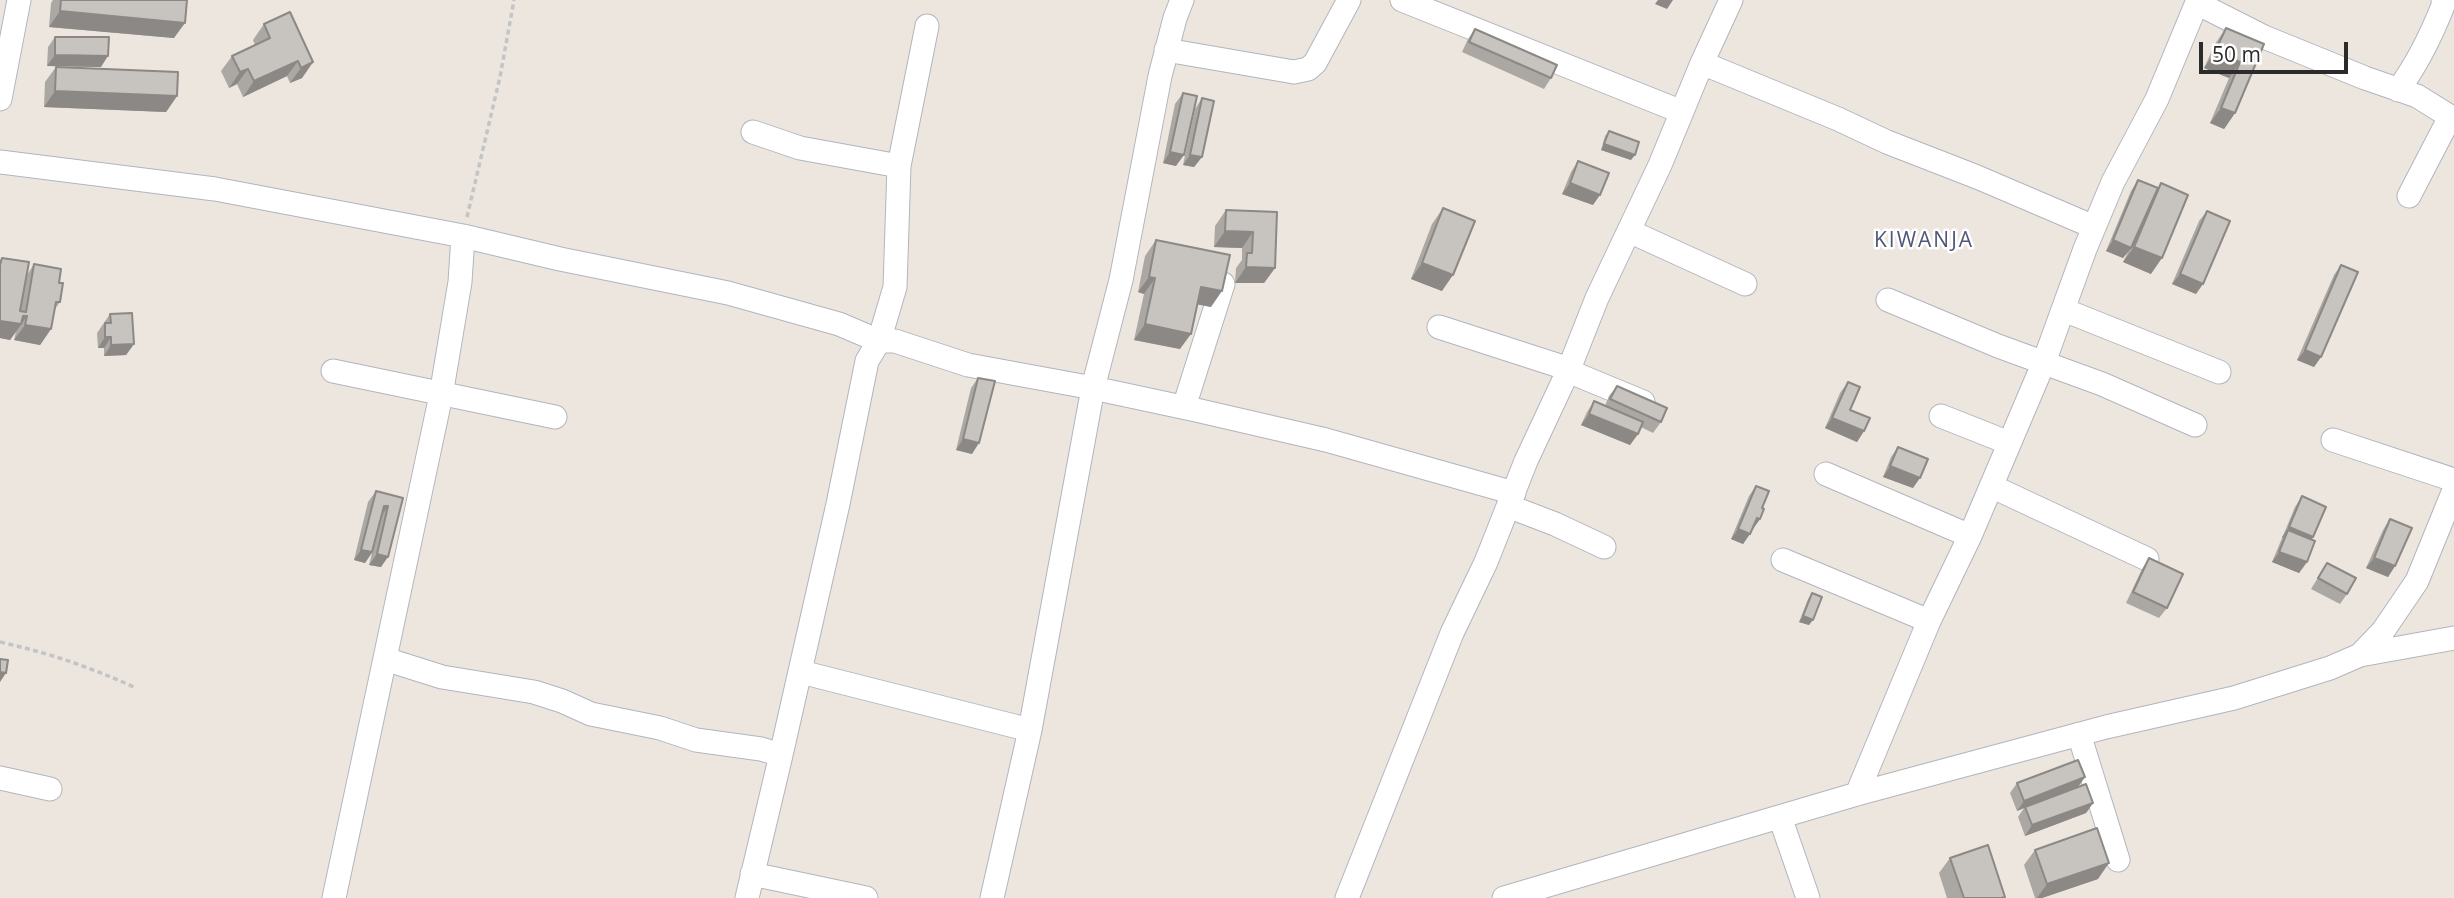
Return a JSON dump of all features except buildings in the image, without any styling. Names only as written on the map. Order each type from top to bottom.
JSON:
[{"type":"street","points":[[0,99],[19,0]]},
{"type":"street","points":[[992,898],[1030,730],[1093,388],[1121,280],[1133,208],[1167,50],[1182,0]]},
{"type":"street","points":[[1167,50],[1294,72],[1308,69],[1315,63],[1349,0]]},
{"type":"street","points":[[1402,0],[1682,112]]},
{"type":"street","points":[[1347,898],[1452,633],[1597,298],[1660,165],[1731,0]]},
{"type":"street","points":[[2398,90],[2412,71],[2433,32],[2444,4],[2443,0]]},
{"type":"street","points":[[1857,794],[1929,621],[1970,536],[2044,362],[2094,227],[2113,183],[2157,99],[2197,1],[2264,37],[2430,103],[2452,118],[2409,196]]},
{"type":"street","points":[[747,898],[801,672],[867,361],[879,341],[895,287],[899,166],[927,26]]},
{"type":"street","points":[[1702,63],[2094,227]]},
{"type":"street","points":[[753,132],[800,148],[899,166]]},
{"type":"street","points":[[0,162],[215,189],[463,236],[728,293],[839,324],[879,341],[895,341],[968,365],[1184,407],[1325,440],[1511,499],[1604,547]]},
{"type":"street","points":[[1629,231],[1745,284]]},
{"type":"street","points":[[334,898],[441,395],[460,282],[463,236]]},
{"type":"street","points":[[1184,407],[1223,284]]},
{"type":"street","points":[[1888,300],[2102,384],[2195,425]]},
{"type":"street","points":[[2064,310],[2219,372]]},
{"type":"street","points":[[1439,327],[1568,370],[1657,407]]},
{"type":"street","points":[[332,371],[555,417]]},
{"type":"street","points":[[1941,416],[2009,443]]},
{"type":"street","points":[[2333,440],[2454,480]]},
{"type":"street","points":[[1826,474],[1970,536]]},
{"type":"street","points":[[1990,486],[2147,559]]},
{"type":"street","points":[[2360,655],[2383,631],[2417,581],[2454,490]]},
{"type":"street","points":[[1783,560],[1929,621]]},
{"type":"street","points":[[1504,898],[1857,794],[2079,734],[2234,698],[2330,668],[2360,655],[2454,638]]},
{"type":"street","points":[[385,659],[442,677],[534,692],[591,714],[660,727],[696,740],[761,749],[781,755]]},
{"type":"street","points":[[801,672],[1030,730]]},
{"type":"street","points":[[2079,734],[2118,860]]},
{"type":"street","points":[[0,778],[50,789]]},
{"type":"street","points":[[1780,817],[1808,898]]},
{"type":"street","points":[[752,874],[866,898]]},
{"type":"path","points":[[463,236],[500,77],[514,0]]},
{"type":"path","points":[[0,642],[46,652],[87,666],[136,688]]},
{"type":"district","name":"KIWANJA","points":[[1924,241]]}]
